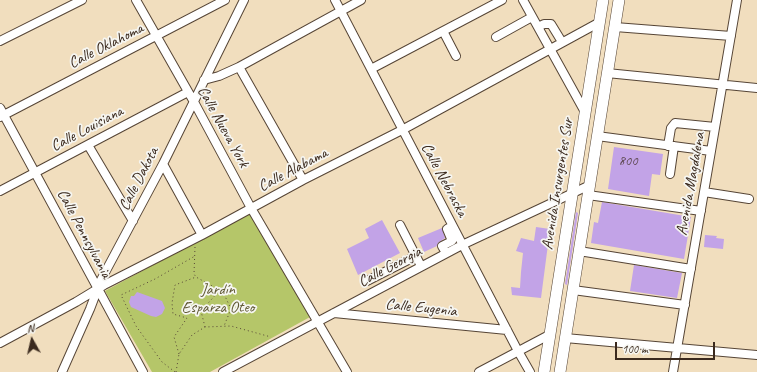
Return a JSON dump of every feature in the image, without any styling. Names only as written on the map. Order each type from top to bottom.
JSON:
[{"type":"main road","name":"Avenida Insurgentes Sur","points":[[544,372],[603,0]]},
{"type":"main road","name":"Avenida Insurgentes Sur","points":[[560,372],[619,0]]},
{"type":"street","points":[[0,41],[82,0]]},
{"type":"street","name":"Calle Nueva York","points":[[136,0],[252,208],[346,372]]},
{"type":"street","name":"Calle Oklahoma","points":[[1,113],[225,0]]},
{"type":"street","name":"Calle Dakota","points":[[62,372],[90,309],[97,289],[163,164],[244,0]]},
{"type":"street","name":"Calle Nebraska","points":[[335,0],[452,226],[530,372]]},
{"type":"street","points":[[204,80],[219,76],[239,67],[361,0]]},
{"type":"street","points":[[370,69],[502,0]]},
{"type":"street","points":[[523,0],[585,112]]},
{"type":"street","name":"Avenida Magdalena","points":[[674,372],[737,0]]},
{"type":"street","points":[[496,38],[532,17]]},
{"type":"street","name":"Calle Alabama","points":[[0,343],[97,289],[202,235],[303,180],[402,130],[600,22]]},
{"type":"street","points":[[538,27],[544,24],[551,24],[562,42]]},
{"type":"street","points":[[614,27],[731,36]]},
{"type":"street","points":[[443,31],[456,56]]},
{"type":"street","points":[[239,67],[303,180]]},
{"type":"street","points":[[607,73],[757,88]]},
{"type":"street","name":"Calle Louisiana","points":[[0,191],[188,92]]},
{"type":"street","name":"Calle Pennsylvania","points":[[1,113],[143,372]]},
{"type":"street","points":[[670,174],[671,128],[675,123],[715,127]]},
{"type":"street","points":[[597,136],[711,151]]},
{"type":"street","points":[[88,145],[133,221]]},
{"type":"street","points":[[163,164],[202,235]]},
{"type":"street","points":[[589,190],[701,211]]},
{"type":"street","name":"Calle Georgia","points":[[223,372],[462,245],[573,192],[589,190]]},
{"type":"street","points":[[704,192],[749,199]]},
{"type":"street","points":[[400,225],[421,266]]},
{"type":"street","points":[[446,253],[442,246],[452,241],[447,229],[452,226]]},
{"type":"street","points":[[579,251],[691,269]]},
{"type":"street","points":[[367,281],[416,256]]},
{"type":"street","points":[[573,290],[685,305]]},
{"type":"street","points":[[76,302],[90,309]]},
{"type":"street","name":"Calle Eugenia","points":[[333,313],[507,330]]},
{"type":"street","points":[[479,372],[550,335]]},
{"type":"street","points":[[565,338],[757,355]]},
{"type":"path","points":[[194,243],[194,274],[196,277],[223,292],[231,309],[223,326]]},
{"type":"path","points":[[195,256],[155,279],[121,295],[140,332],[162,362],[176,372],[179,354],[192,335],[205,327],[231,326],[273,338]]},
{"type":"path","points":[[179,354],[174,337],[187,318],[174,314],[172,303],[175,285],[196,277]]},
{"type":"path","points":[[205,327],[201,311],[220,290]]},
{"type":"green space","name":"Jardín Esparza Oteo","points":[[253,211],[310,317],[210,372],[152,372],[105,291]]},
{"type":"building","points":[[614,147],[663,154],[660,175],[652,174],[649,196],[608,189]]},
{"type":"building","points":[[602,202],[691,217],[684,259],[591,243],[594,222],[598,223]]},
{"type":"building","points":[[576,212],[578,213],[567,285],[565,284]]},
{"type":"building","points":[[382,220],[400,253],[358,275],[347,249],[369,238],[365,229]]},
{"type":"building","points":[[536,227],[550,229],[541,298],[512,295],[511,287],[520,288],[523,253],[516,251],[521,238],[534,241]]},
{"type":"building","points":[[442,228],[445,238],[438,243],[437,246],[424,252],[418,238]]},
{"type":"building","points":[[705,235],[717,236],[716,238],[724,239],[723,249],[704,247]]},
{"type":"building","points":[[634,265],[682,273],[677,298],[630,291]]},
{"type":"building","points":[[137,292],[162,301],[165,308],[162,314],[156,317],[151,316],[131,307],[129,302],[131,296],[134,296]]}]
